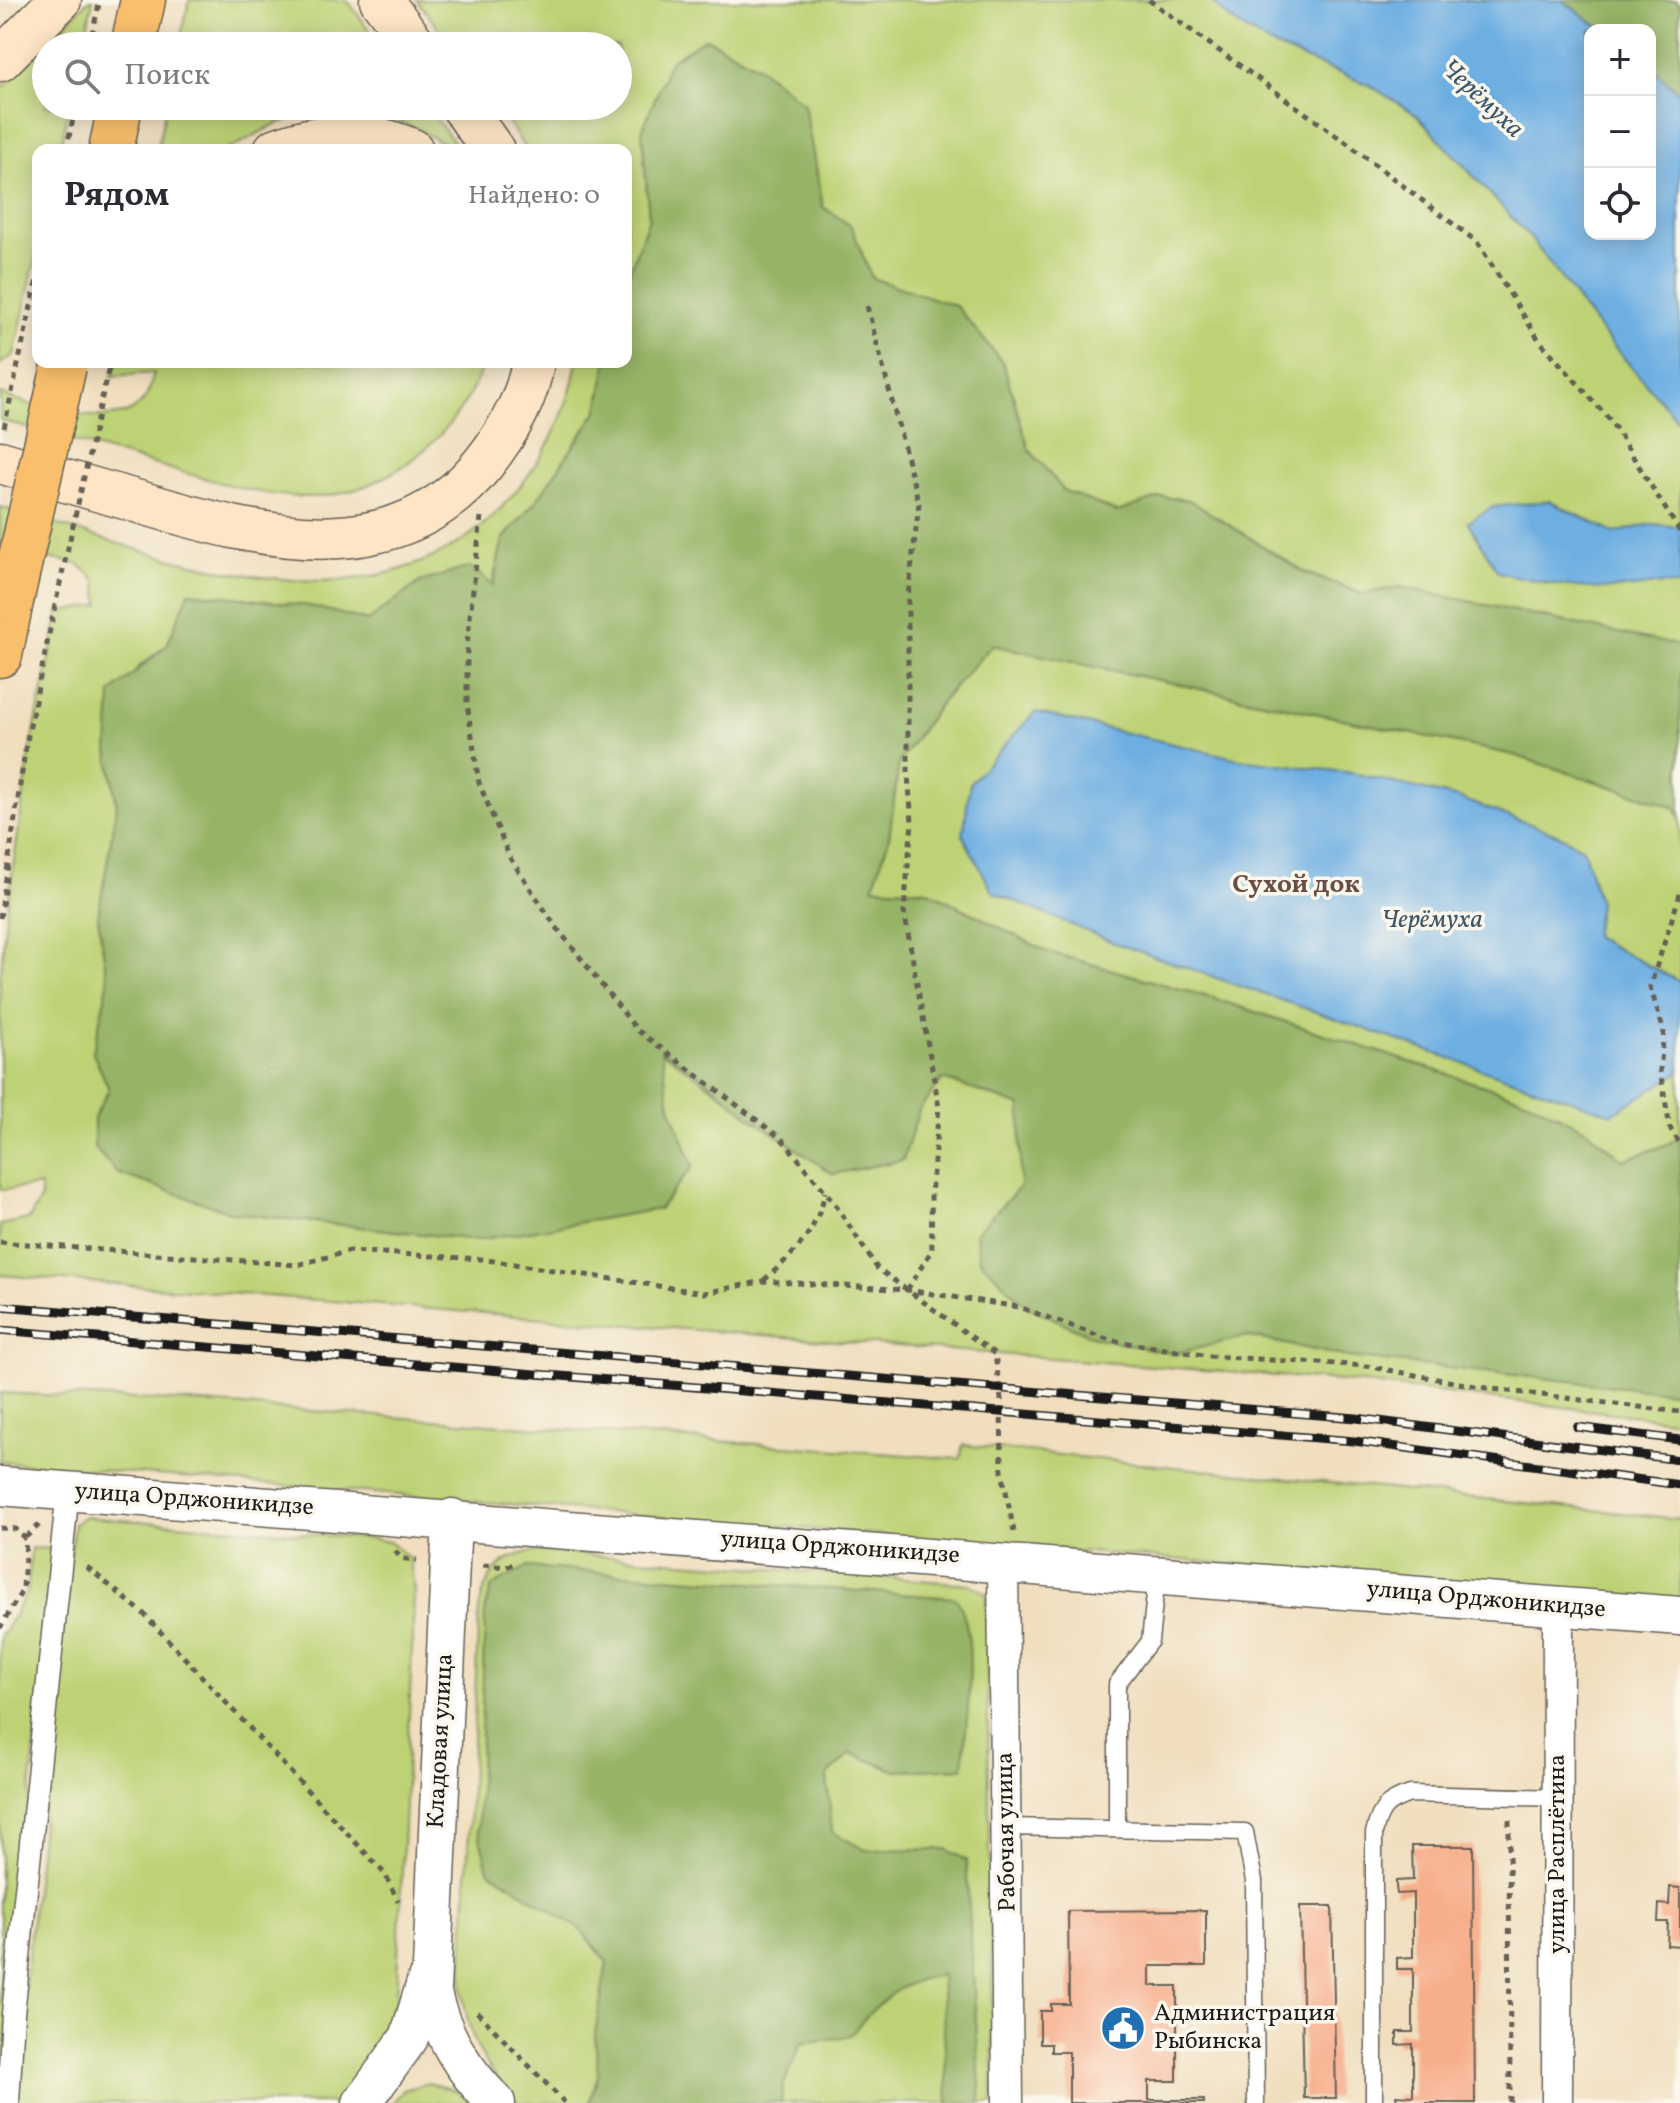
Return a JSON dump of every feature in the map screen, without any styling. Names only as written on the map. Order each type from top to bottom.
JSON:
[{"type":"main road","points":[[0,60],[60,0]]},
{"type":"main road","points":[[136,32],[143,0]]},
{"type":"main road","points":[[381,0],[405,32]]},
{"type":"main road","points":[[112,144],[117,120]]},
{"type":"main road","points":[[472,120],[489,144]]},
{"type":"main road","points":[[296,144],[324,136],[350,134],[394,144]]},
{"type":"main road","points":[[0,655],[64,368]]},
{"type":"main road","points":[[2,446],[227,527],[318,539],[356,536],[413,518],[454,493],[502,440],[521,405],[532,368]]},
{"type":"street","name":"улица Орджоникидзе","points":[[0,1486],[452,1518],[1680,1616]]},
{"type":"street","points":[[8,2103],[13,2014],[68,1491]]},
{"type":"street","name":"Кладовая улица","points":[[430,1964],[452,1518]]},
{"type":"street","name":"Рабочая улица","points":[[1008,2103],[1010,1562]]},
{"type":"street","name":"улица Расплётина","points":[[1557,2103],[1558,1606]]},
{"type":"street","points":[[430,1964],[431,1990],[443,2033],[490,2097]]},
{"type":"street","points":[[366,2098],[409,2038],[419,2015],[430,1964]]},
{"type":"street","points":[[366,2098],[397,2073],[428,2066],[463,2075],[490,2097]]},
{"type":"lane","points":[[1117,1828],[1117,1684],[1150,1641],[1157,1573]]},
{"type":"lane","points":[[1374,2103],[1374,1833],[1379,1813],[1389,1801],[1410,1794],[1558,1798]]},
{"type":"lane","points":[[1007,1827],[1245,1832],[1254,1881],[1256,2103]]},
{"type":"path","points":[[92,32],[100,0]]},
{"type":"path","points":[[1149,0],[1477,242],[1539,340],[1610,420],[1680,532]]},
{"type":"path","points":[[67,144],[73,120]]},
{"type":"path","points":[[2,446],[32,302]]},
{"type":"path","points":[[867,306],[919,504],[908,596],[908,775],[912,822],[904,911],[939,1107],[931,1194],[932,1250],[907,1290]]},
{"type":"path","points":[[0,918],[26,745],[109,368]]},
{"type":"path","points":[[482,510],[467,644],[467,703],[479,783],[510,858],[554,924],[637,1030],[782,1139],[825,1192],[877,1268],[995,1354],[1001,1399],[1002,1471],[1010,1562]]},
{"type":"path","points":[[1680,894],[1650,987],[1664,1031],[1660,1070],[1670,1128],[1680,1144]]},
{"type":"path","points":[[764,1281],[793,1256],[815,1228],[825,1192]]},
{"type":"path","points":[[0,1242],[297,1265],[350,1251],[481,1259],[704,1293],[764,1281],[907,1290],[1019,1307],[1110,1340],[1210,1356],[1366,1366],[1492,1389],[1680,1412]]},
{"type":"path","points":[[0,1528],[16,1529],[26,1540],[23,1589],[0,1628]]},
{"type":"path","points":[[61,1553],[96,1572],[143,1613],[385,1874],[404,1913]]},
{"type":"path","points":[[1509,1797],[1510,2103]]},
{"type":"path","points":[[472,2007],[565,2103]]},
{"type":"green space","points":[[89,0],[93,0],[86,32],[57,32]]},
{"type":"green space","points":[[189,0],[347,0],[371,32],[182,32]]},
{"type":"green space","points":[[417,0],[1210,0],[1232,21],[1271,45],[1369,85],[1417,115],[1529,236],[1604,335],[1680,423],[1680,527],[1652,524],[1614,533],[1549,501],[1543,583],[1613,589],[1656,582],[1680,586],[1680,646],[1401,587],[1362,594],[1305,572],[1189,500],[1161,497],[1117,512],[1064,491],[1028,449],[1003,363],[956,306],[871,278],[851,227],[823,207],[814,154],[642,131],[649,218],[632,265],[632,144],[522,144],[507,120],[632,120],[632,32],[441,32]]},
{"type":"green space","points":[[1562,0],[1676,0],[1680,5],[1680,93],[1656,72],[1656,24],[1595,24]]},
{"type":"green space","points":[[706,38],[759,67],[804,104],[823,207],[851,226],[872,278],[956,306],[1003,363],[1029,449],[1064,491],[1117,512],[1161,497],[1189,500],[1305,573],[1362,594],[1401,587],[1680,646],[1680,819],[1675,807],[1514,755],[992,645],[942,700],[899,762],[889,838],[873,887],[927,890],[1045,951],[1212,998],[1527,1100],[1587,1130],[1624,1160],[1668,1144],[1680,1136],[1680,1393],[1348,1357],[1247,1336],[1175,1354],[1094,1337],[1026,1306],[979,1259],[976,1232],[1020,1187],[1021,1106],[943,1079],[919,1110],[903,1160],[833,1174],[751,1118],[700,1075],[661,1050],[670,1106],[693,1166],[659,1209],[477,1240],[233,1213],[117,1173],[94,1147],[94,1118],[109,1089],[93,1053],[108,984],[98,916],[117,806],[108,750],[111,693],[167,645],[189,592],[310,606],[368,621],[420,582],[470,567],[493,585],[503,539],[537,500],[598,410],[606,368],[632,368],[632,265],[649,218],[642,131],[670,61]]},
{"type":"green space","points":[[32,58],[32,120],[66,120],[61,144],[32,144],[32,274],[14,355],[0,364],[0,90]]},
{"type":"green space","points":[[163,120],[290,120],[238,144],[158,144]]},
{"type":"green space","points":[[394,120],[437,120],[455,144],[443,144]]},
{"type":"green space","points":[[115,368],[482,368],[474,387],[443,432],[401,468],[352,490],[305,497],[264,493],[223,483],[0,420],[0,394],[70,414],[109,416],[126,413],[144,399],[154,373],[112,376]]},
{"type":"green space","points":[[576,368],[606,368],[598,410],[537,500],[503,539],[492,586],[420,582],[368,621],[310,606],[190,592],[167,645],[137,668],[108,750],[117,806],[98,916],[108,984],[93,1052],[109,1089],[94,1118],[117,1173],[233,1213],[477,1240],[659,1208],[693,1166],[670,1106],[660,1050],[833,1174],[903,1160],[919,1110],[943,1078],[1021,1105],[1020,1187],[1094,1337],[1175,1354],[1246,1336],[1348,1357],[1680,1393],[1680,1421],[1354,1382],[0,1275],[0,1225],[29,1219],[41,1198],[40,1186],[0,1190],[0,981],[6,915],[31,746],[59,612],[100,605],[96,580],[78,564],[0,548],[0,507],[191,564],[257,576],[323,581],[386,573],[445,551],[499,510],[527,477],[550,442]]},
{"type":"green space","points":[[992,645],[1514,755],[1676,808],[1680,819],[1680,982],[1594,937],[1599,902],[1583,848],[1557,834],[1459,798],[1352,773],[1239,759],[963,836],[994,892],[1115,943],[1612,1114],[1680,1072],[1680,1136],[1668,1144],[1624,1160],[1587,1130],[1527,1100],[1212,998],[1045,951],[927,890],[873,887],[889,838],[899,762],[943,700]]},
{"type":"green space","points":[[0,1393],[176,1401],[960,1459],[963,1445],[1680,1519],[1680,1601],[0,1462]]},
{"type":"green space","points":[[84,1517],[374,1539],[390,1542],[410,1559],[414,1589],[413,1628],[396,2000],[381,2043],[335,2103],[16,2103],[18,2050],[74,1524]]},
{"type":"green space","points":[[31,1548],[54,1549],[0,2100],[0,1633],[4,1633],[28,1590]]},
{"type":"green space","points":[[536,1551],[970,1584],[986,1593],[994,2103],[519,2103],[506,2090],[486,2063],[472,2035],[462,1984],[479,1610],[485,1587],[496,1569],[513,1557]]},
{"type":"green space","points":[[527,1567],[956,1598],[964,1614],[970,1656],[963,1768],[896,1771],[851,1753],[827,1776],[832,1832],[865,1850],[946,1849],[966,1860],[981,2103],[948,2103],[941,1975],[901,1988],[879,2004],[850,2036],[801,2043],[784,2084],[781,2103],[589,2103],[598,2075],[595,2033],[607,1962],[581,1930],[488,1870],[478,1830],[485,1611],[492,1586]]},
{"type":"green space","points":[[428,2083],[455,2090],[472,2103],[392,2103],[404,2090]]},
{"type":"water","name":"Черёмуха","points":[[1210,0],[1562,0],[1595,24],[1584,24],[1584,240],[1656,240],[1656,72],[1680,93],[1680,423],[1604,335],[1529,236],[1417,115],[1369,85],[1271,45],[1232,21]]},
{"type":"water","points":[[1549,501],[1614,533],[1652,524],[1680,527],[1680,586],[1583,588],[1498,572],[1468,522],[1493,507]]},
{"type":"water","name":"Черёмуха","points":[[1035,712],[1239,759],[1352,773],[1459,798],[1557,834],[1583,848],[1599,902],[1594,937],[1680,982],[1680,1072],[1612,1114],[1115,943],[993,892],[963,836],[970,783]]},
{"type":"building","points":[[1412,1846],[1473,1846],[1475,2103],[1397,2103],[1396,2095],[1413,2096],[1413,2044],[1397,2045],[1397,2032],[1413,2032],[1413,1969],[1397,1969],[1397,1958],[1413,1957],[1413,1893],[1397,1894],[1396,1887],[1396,1881],[1413,1880]]},
{"type":"building","points":[[1670,1887],[1680,1888],[1680,1946],[1667,1945],[1668,1922],[1658,1922],[1659,1904],[1669,1905]]},
{"type":"building","points":[[1300,1906],[1332,1906],[1336,2098],[1304,2098]]},
{"type":"building","name":"Администрация Рыбинска","points":[[1206,1910],[1206,1966],[1150,1966],[1150,1986],[1177,1986],[1177,2081],[1149,2081],[1149,2100],[1204,2100],[1204,2103],[1069,2103],[1069,2052],[1051,2052],[1051,2044],[1040,2044],[1040,2011],[1051,2011],[1051,2004],[1069,2004],[1068,1911]]},
{"type":"railway","points":[[0,1306],[1356,1418],[1680,1460]]},
{"type":"railway","points":[[0,1330],[1354,1441],[1680,1485]]},
{"type":"railway","points":[[1577,1427],[1680,1440]]},
{"type":"place","name":"Администрация Рыбинска","points":[[1123,2028]]},
{"type":"district","name":"Сухой док","points":[[1296,885]]}]
